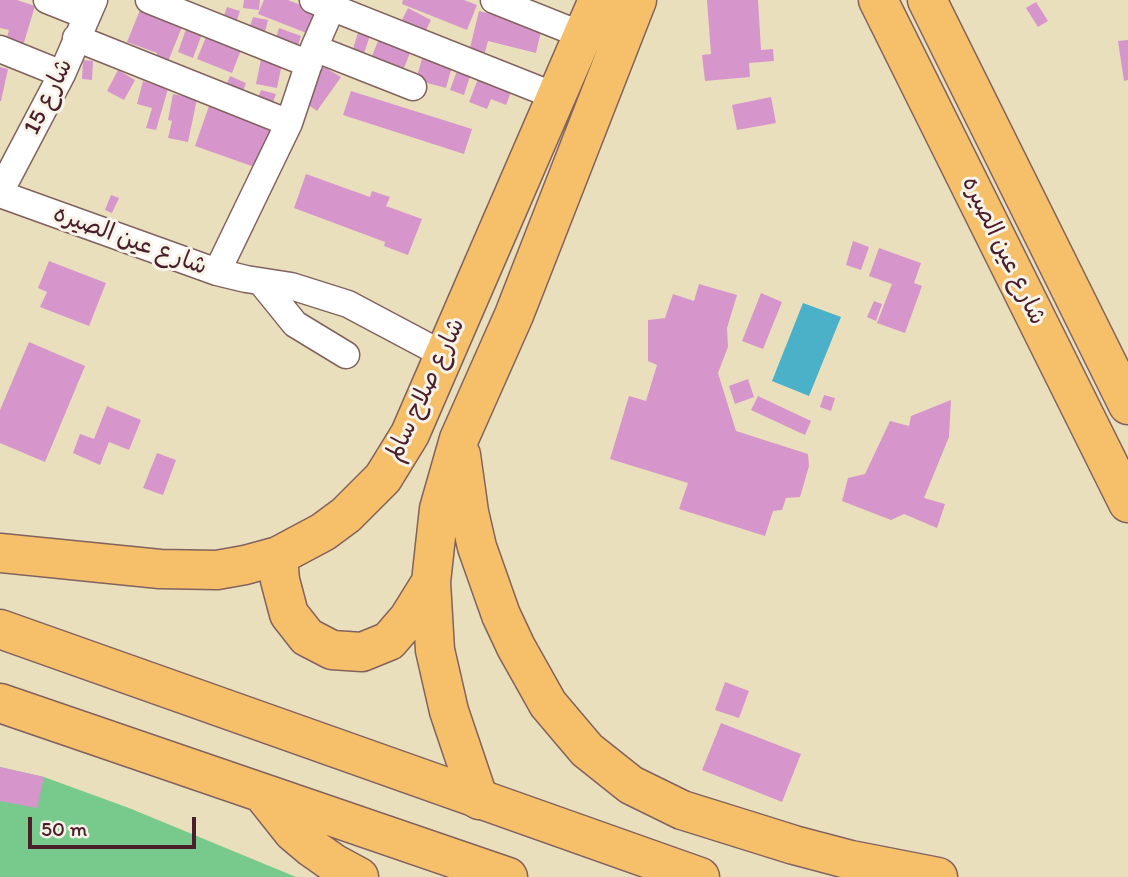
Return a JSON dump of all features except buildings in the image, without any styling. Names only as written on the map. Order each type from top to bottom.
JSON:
[{"type":"main road","name":"شارع صلاح سالم","points":[[0,553],[82,563],[188,571],[217,570],[278,555],[323,532],[346,515],[383,478],[410,434],[598,0]]},
{"type":"main road","name":"شارع صلاح سالم","points":[[480,800],[441,681],[434,639],[431,582],[439,509],[459,439],[514,315],[637,0]]},
{"type":"main road","name":"شارع عين الصيره","points":[[878,0],[1128,503]]},
{"type":"main road","name":"شارع عين الصيره","points":[[927,0],[1128,405]]},
{"type":"main road","points":[[459,439],[469,512],[484,571],[501,615],[548,704],[587,750],[631,785],[682,810],[851,860],[938,877]]},
{"type":"main road","points":[[278,555],[280,580],[289,614],[307,637],[332,650],[362,652],[389,640],[408,619],[431,582]]},
{"type":"main road","points":[[0,629],[700,877]]},
{"type":"main road","points":[[0,702],[503,875]]},
{"type":"main road","points":[[262,793],[276,814],[312,848],[359,877]]},
{"type":"street","points":[[47,0],[289,123]]},
{"type":"street","points":[[149,0],[312,56],[413,87]]},
{"type":"street","points":[[494,0],[582,36]]},
{"type":"street","points":[[217,272],[289,123],[312,56],[326,3],[555,96]]},
{"type":"street","name":"شارع 15","points":[[0,193],[62,74],[86,18]]},
{"type":"street","points":[[0,49],[62,74]]},
{"type":"street","name":"شارع عين الصيره","points":[[0,193],[217,272],[300,289],[348,304],[444,355]]},
{"type":"street","points":[[261,282],[295,324],[346,355]]},
{"type":"green space","points":[[0,767],[44,777],[129,808],[296,877],[0,877]]},
{"type":"water","points":[[803,303],[841,317],[809,396],[772,381]]}]
